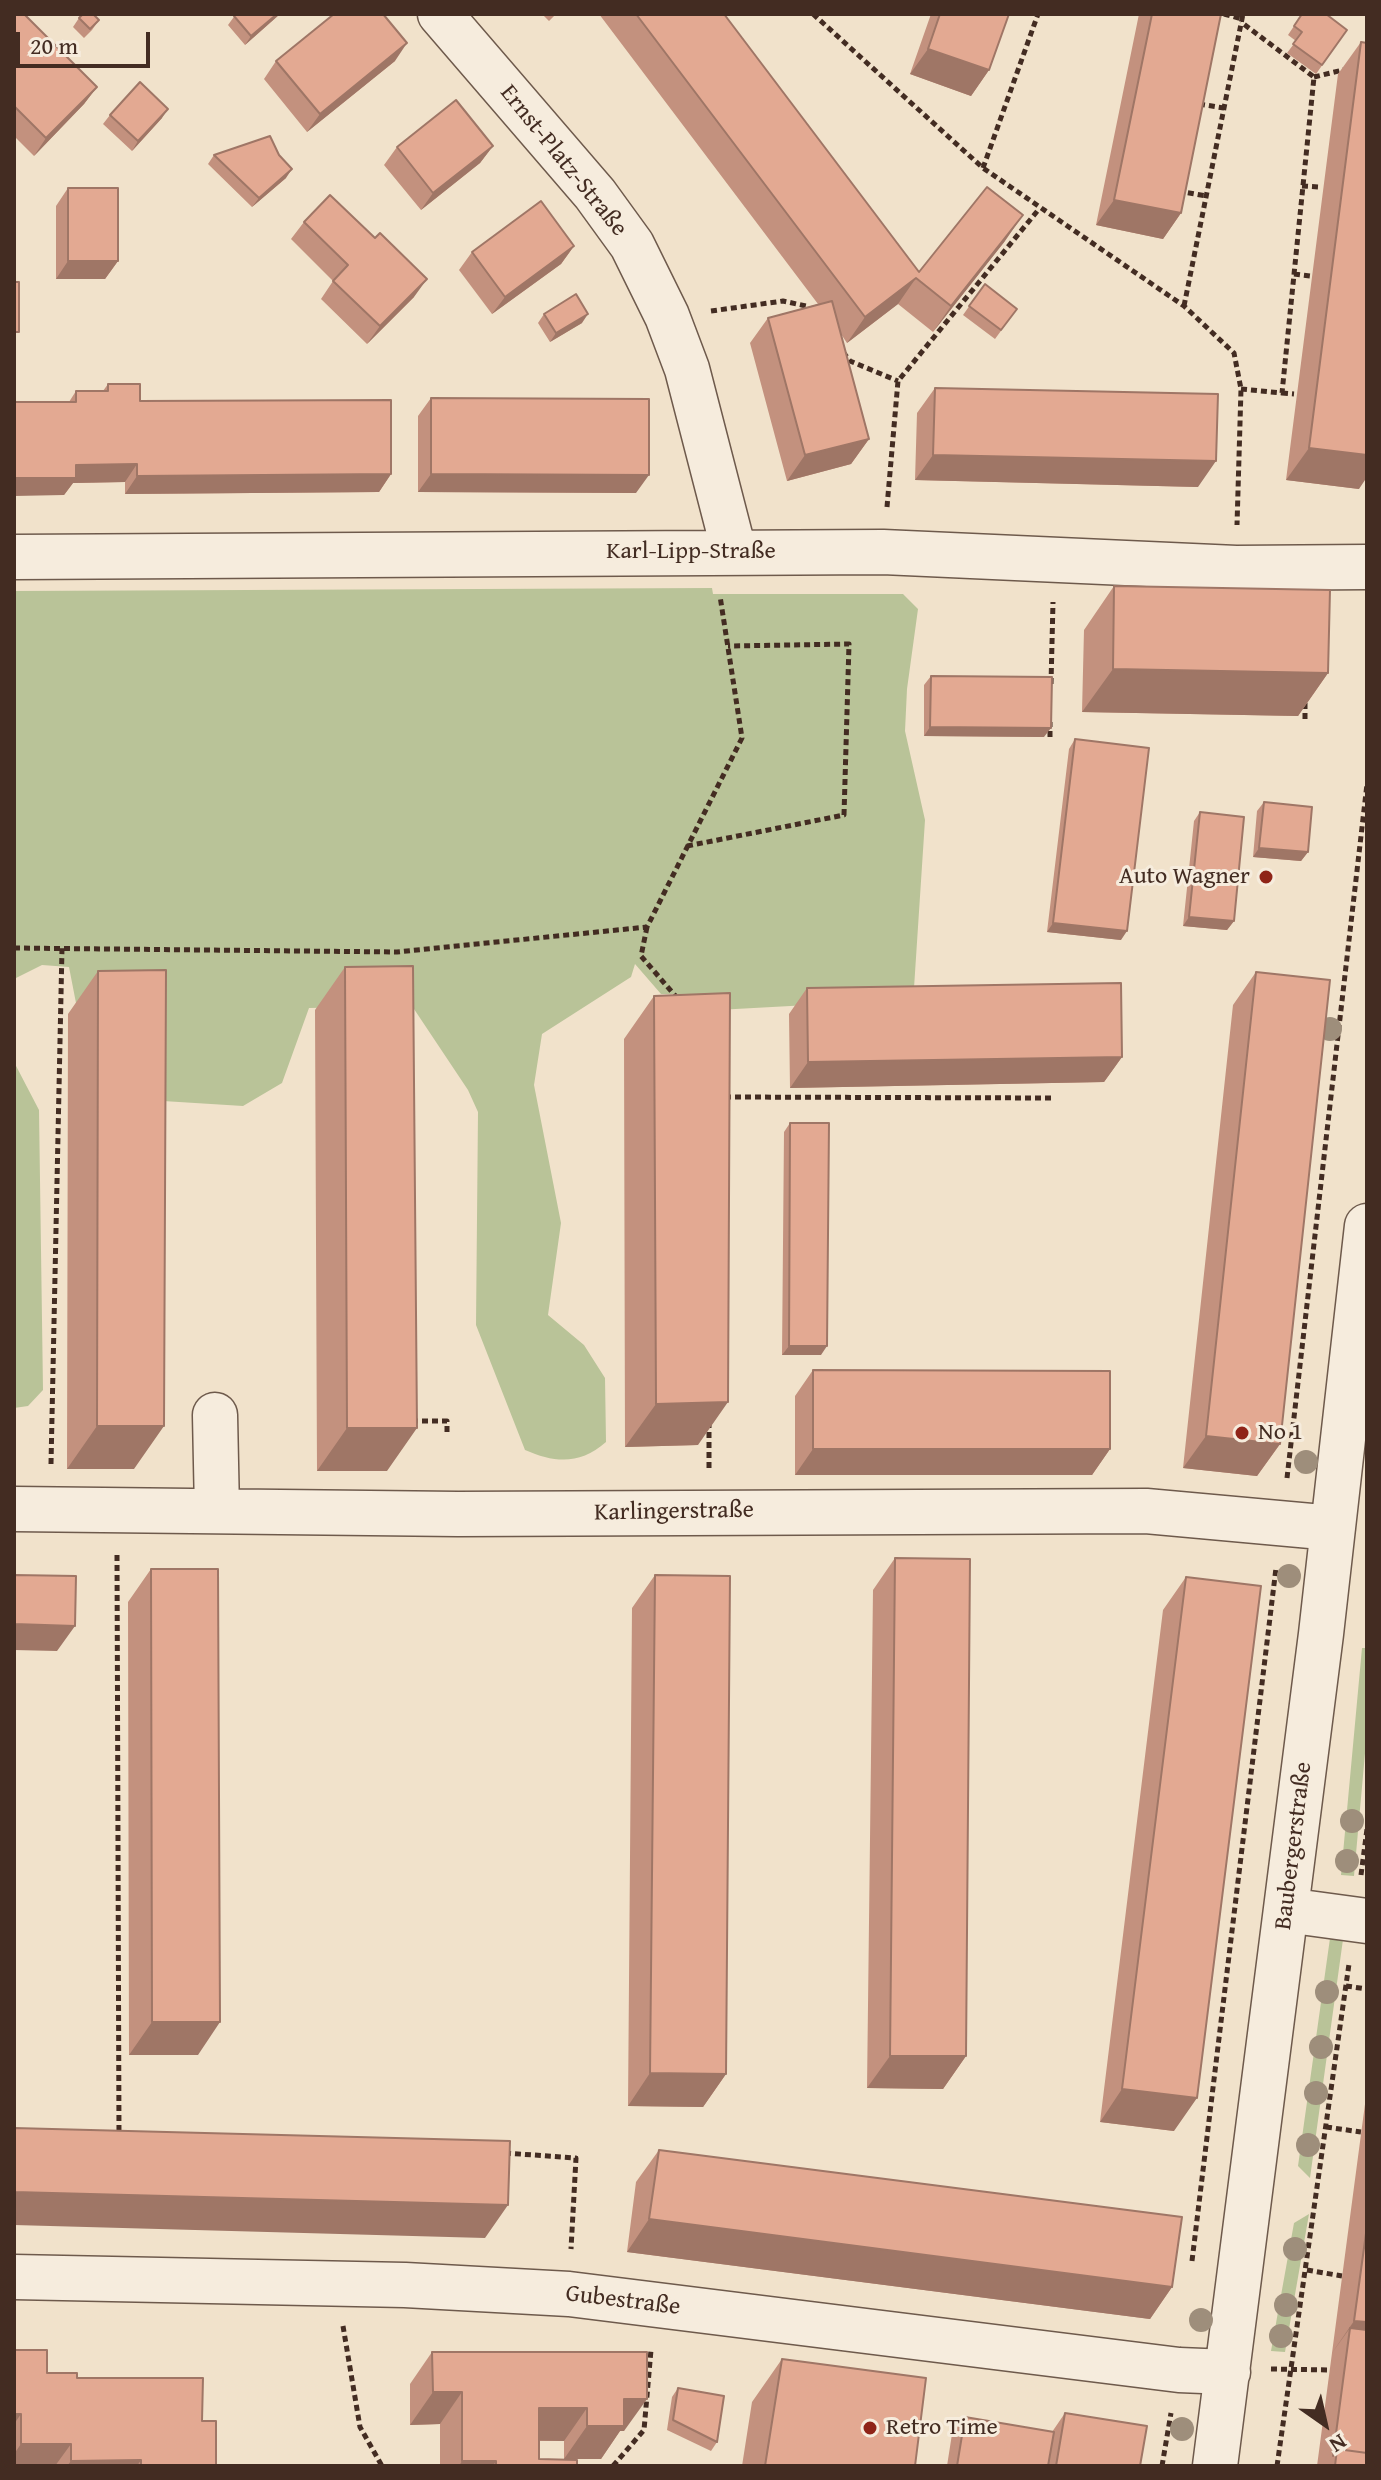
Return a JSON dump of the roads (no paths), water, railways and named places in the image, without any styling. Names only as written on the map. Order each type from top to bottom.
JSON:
[{"type":"street","name":"Ernst-Platz-Straße","points":[[440,14],[595,194],[632,245],[667,316],[687,369],[723,551]]},
{"type":"street","name":"Karl-Lipp-Straße","points":[[14,557],[883,552],[1236,568],[1367,567]]},
{"type":"street","name":"Baubergerstraße","points":[[1215,2466],[1362,1308],[1367,1226]]},
{"type":"street","points":[[215,1415],[217,1511]]},
{"type":"street","name":"Karlingerstraße","points":[[14,1509],[458,1514],[1146,1511],[1333,1528]]},
{"type":"street","points":[[1286,1910],[1361,1920]]},
{"type":"street","name":"Gubestraße","points":[[14,2277],[405,2285],[569,2294],[1179,2370],[1228,2372]]},
{"type":"place","name":"Auto Wagner","points":[[1266,877]]},
{"type":"place","name":"No 1","points":[[1242,1433]]},
{"type":"place","name":"Retro Time","points":[[870,2428]]}]
